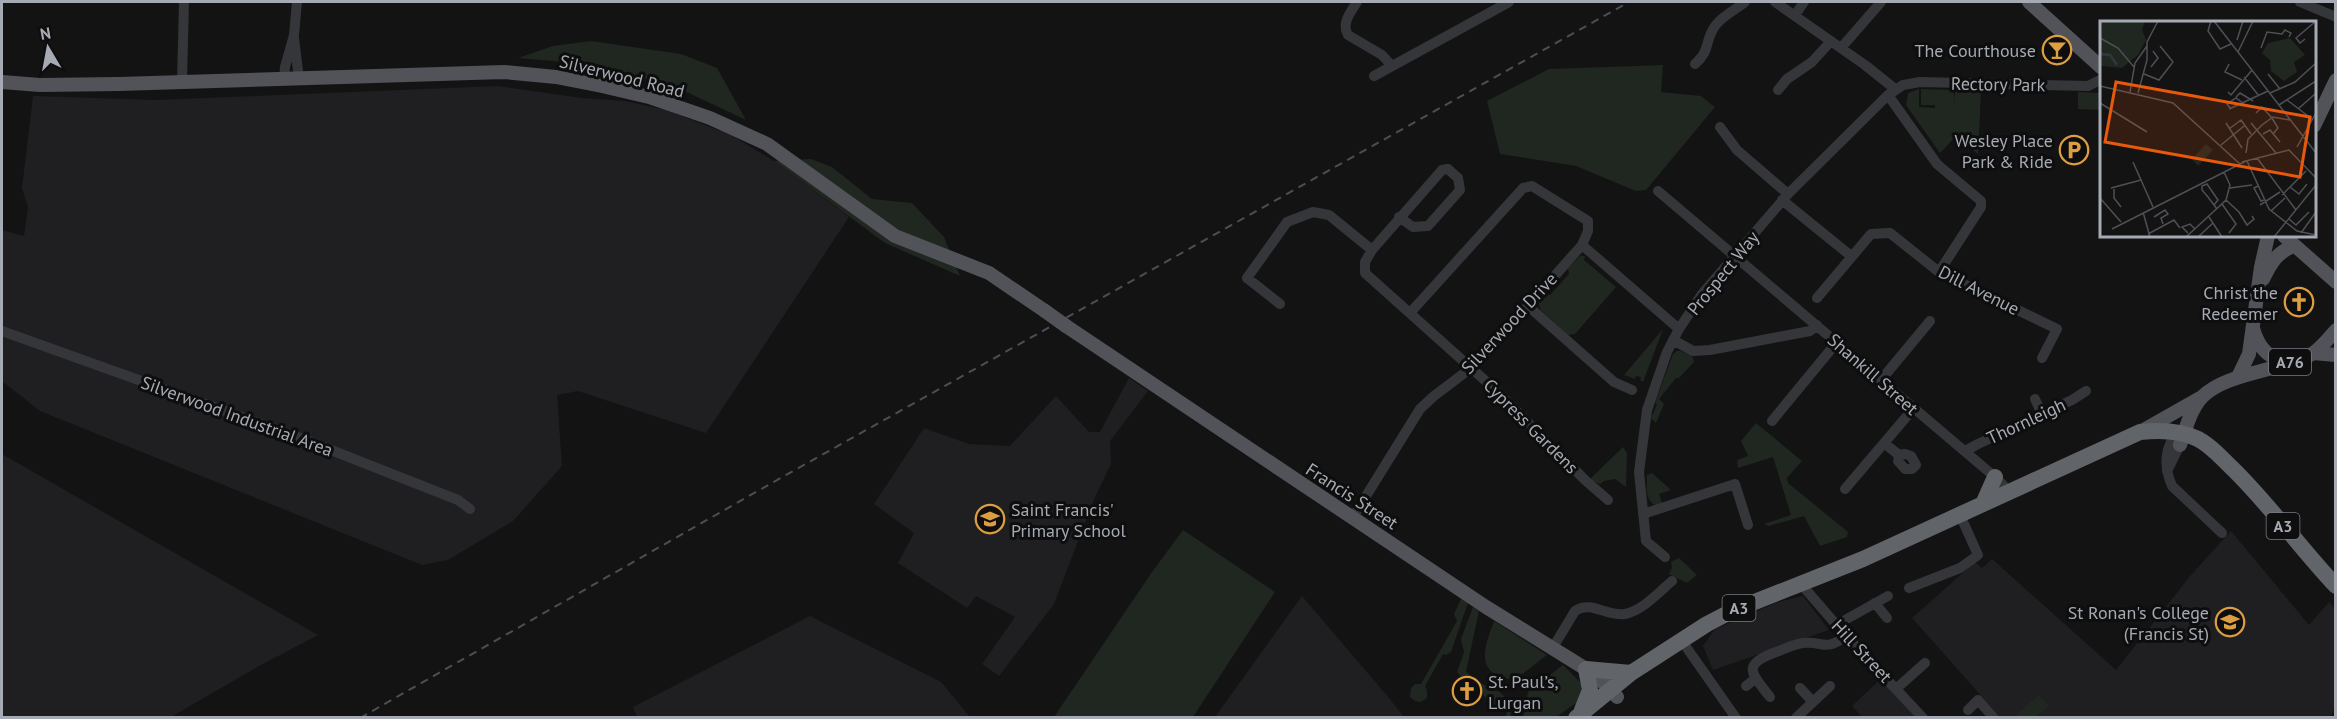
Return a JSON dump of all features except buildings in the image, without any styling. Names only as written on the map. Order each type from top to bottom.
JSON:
[{"type":"highway","name":"A3","points":[[1614,692],[1631,673],[1707,624],[1732,611],[1863,559],[2140,432],[2160,430],[2180,436],[2231,467],[2254,489],[2306,554],[2336,586]]},
{"type":"highway","name":"A3","points":[[2121,442],[2180,436]]},
{"type":"highway","points":[[1983,504],[1995,477]]},
{"type":"highway","name":"A3","points":[[1582,715],[1614,692],[1655,669],[1680,643]]},
{"type":"highway","points":[[1582,715],[1590,690],[1586,669],[1631,673]]},
{"type":"main road","points":[[2029,2],[2100,66]]},
{"type":"main road","name":"Silverwood Road","points":[[2,82],[40,85],[504,72],[556,77],[649,97],[710,118],[767,144],[895,236],[989,273],[1066,327]]},
{"type":"main road","points":[[2316,122],[2336,80]]},
{"type":"main road","points":[[2238,377],[2249,354],[2268,237]]},
{"type":"main road","points":[[2259,286],[2274,258],[2292,241],[2333,276]]},
{"type":"main road","name":"A76","points":[[2252,326],[2255,338],[2265,352],[2276,359],[2290,362],[2313,353],[2336,330]]},
{"type":"main road","name":"Francis Street","points":[[1066,327],[1552,649],[1586,669],[1614,692]]},
{"type":"main road","name":"A76","points":[[2313,353],[2336,355]]},
{"type":"main road","points":[[2140,432],[2238,377],[2271,370],[2290,362]]},
{"type":"main road","points":[[2180,436],[2202,397]]},
{"type":"street","points":[[182,82],[184,2]]},
{"type":"street","points":[[297,2],[294,35],[298,79]]},
{"type":"street","points":[[1357,2],[1345,24],[1345,30],[1348,35],[1382,55],[1392,66]]},
{"type":"street","points":[[1374,76],[1509,2]]},
{"type":"street","points":[[1695,64],[1705,55],[1708,37],[1716,24],[1745,2]]},
{"type":"street","points":[[1775,2],[1841,48],[1892,92],[1937,164],[1981,201],[1981,207],[1939,272]]},
{"type":"street","points":[[1795,15],[1804,2]]},
{"type":"street","points":[[1841,48],[1881,2]]},
{"type":"street","points":[[2300,2],[2336,17]]},
{"type":"street","points":[[284,79],[294,35]]},
{"type":"street","points":[[1778,90],[1787,79],[1812,62],[1831,41]]},
{"type":"street","name":"Rectory Park","points":[[1892,92],[1910,82],[2088,86],[2100,80]]},
{"type":"street","name":"Prospect Way","points":[[1665,557],[1646,541],[1639,460],[1647,410],[1673,340],[1702,294],[1785,197],[1892,92]]},
{"type":"street","points":[[1720,128],[1737,150],[1785,197],[1851,256]]},
{"type":"street","points":[[1280,304],[1248,280],[1248,276],[1287,222],[1313,212],[1329,215],[1372,250],[1399,217],[1442,170],[1448,169],[1458,178],[1460,189],[1428,226],[1413,227],[1399,217]]},
{"type":"street","points":[[1410,314],[1520,190],[1532,186],[1584,217],[1588,221],[1588,231],[1582,245],[1679,328]]},
{"type":"street","name":"Shankill Street","points":[[1658,191],[2010,492]]},
{"type":"street","name":"Dill Avenue","points":[[1816,298],[1871,234],[1890,233],[1939,272],[2056,328],[2042,358]]},
{"type":"street","name":"Silverwood Drive","points":[[1353,517],[1420,409],[1471,368],[1582,245]]},
{"type":"street","name":"Cypress Gardens","points":[[1372,250],[1365,262],[1365,273],[1499,393],[1585,480],[1608,500]]},
{"type":"street","points":[[1528,306],[1614,382],[1632,390]]},
{"type":"street","points":[[1881,380],[1930,321]]},
{"type":"street","points":[[1673,340],[1694,351],[1710,350],[1810,331],[1817,326]]},
{"type":"street","name":"Silverwood Industrial Area","points":[[2,331],[303,439],[458,500],[470,509]]},
{"type":"street","points":[[1772,421],[1837,342]]},
{"type":"street","name":"Thornleigh","points":[[1965,452],[2086,391]]},
{"type":"street","points":[[2035,399],[2042,414]]},
{"type":"street","points":[[1845,489],[1913,409]]},
{"type":"street","points":[[2180,436],[2167,471],[2168,477],[2176,491],[2222,534]]},
{"type":"street","points":[[1884,443],[1899,455]]},
{"type":"street","points":[[1643,514],[1735,484],[1749,525]]},
{"type":"street","points":[[1909,588],[1960,568],[1978,555],[1960,515]]},
{"type":"street","points":[[1552,649],[1575,611],[1580,607],[1586,606],[1619,615],[1629,614],[1668,581]]},
{"type":"street","name":"Hill Street","points":[[1801,584],[1846,636],[1923,717]]},
{"type":"street","points":[[1836,625],[1888,596]]},
{"type":"street","points":[[1875,603],[1887,618]]},
{"type":"street","points":[[1770,697],[1755,679],[1753,666],[1759,658],[1802,643],[1830,646],[1846,636]]},
{"type":"street","points":[[1680,643],[1736,717]]},
{"type":"street","points":[[1897,688],[1925,663]]},
{"type":"street","points":[[1746,686],[1755,679]]},
{"type":"street","points":[[1796,717],[1830,686]]},
{"type":"street","points":[[1800,688],[1813,702]]},
{"type":"street","points":[[1968,710],[1978,700],[1994,717]]},
{"type":"shaded area","points":[[591,41],[681,54],[717,68],[746,120],[676,87],[589,64],[518,58],[553,46]]},
{"type":"shaded area","points":[[1663,65],[1661,92],[1701,96],[1715,107],[1646,190],[1636,191],[1576,166],[1500,154],[1487,101],[1549,69]]},
{"type":"shaded area","points":[[497,86],[582,98],[625,101],[666,110],[731,135],[774,161],[849,217],[706,433],[578,391],[557,395],[562,466],[513,521],[448,560],[422,565],[40,411],[2,381],[2,230],[24,236],[28,207],[22,188],[33,96],[156,100]]},
{"type":"shaded area","points":[[1919,89],[1919,107],[1935,108],[1935,105],[1921,105],[1921,89],[1954,90],[1954,106],[1955,90],[1981,91],[1978,154],[1956,136],[1940,153],[1906,105],[1908,93]]},
{"type":"shaded area","points":[[2078,92],[2100,93],[2100,110],[2078,109]]},
{"type":"shaded area","points":[[811,159],[832,167],[872,199],[912,203],[944,237],[960,276],[885,243],[774,161]]},
{"type":"shaded area","points":[[1580,256],[1585,256],[1584,260],[1616,287],[1575,334],[1568,335],[1541,310],[1538,302],[1544,295],[1550,295],[1569,274],[1568,268]]},
{"type":"shaded area","points":[[1663,329],[1643,382],[1640,380],[1641,377],[1636,376],[1635,379],[1624,375]]},
{"type":"shaded area","points":[[1677,351],[1692,356],[1694,362],[1679,378],[1676,378],[1659,399],[1664,404],[1656,423],[1651,418],[1657,404],[1655,403],[1673,354]]},
{"type":"shaded area","name":"Saint Francis' Primary School","points":[[1129,378],[1148,391],[1110,441],[1111,464],[1095,497],[1054,604],[999,676],[982,664],[1015,617],[976,596],[967,608],[898,563],[914,533],[874,504],[924,428],[969,444],[1010,446],[1056,396],[1089,432],[1100,432]]},
{"type":"shaded area","points":[[1756,423],[1802,461],[1787,478],[1788,483],[1848,532],[1847,537],[1820,546],[1804,516],[1769,526],[1764,524],[1791,515],[1773,457],[1738,468],[1737,460],[1748,456],[1741,441]]},
{"type":"shaded area","points":[[1623,447],[1627,453],[1626,487],[1615,479],[1600,484],[1592,481],[1591,478]]},
{"type":"shaded area","points":[[2,454],[318,635],[171,717],[2,717]]},
{"type":"shaded area","points":[[1652,473],[1671,490],[1659,494],[1662,503],[1655,505],[1649,499],[1647,492],[1647,475]]},
{"type":"shaded area","points":[[1183,530],[1275,592],[1193,717],[1054,717],[1152,572]]},
{"type":"shaded area","name":"St Ronan's College (Francis St)","points":[[2231,531],[2309,625],[2329,602],[2335,609],[2335,708],[2329,718],[2000,717],[1912,618],[1975,562],[1982,568],[1992,559],[2116,670],[2191,575]]},
{"type":"shaded area","points":[[1679,558],[1697,575],[1687,583],[1669,574],[1672,568],[1671,562]]},
{"type":"shaded area","points":[[1302,596],[1389,698],[1404,717],[1215,717]]},
{"type":"shaded area","points":[[1803,596],[1829,630],[1713,670],[1703,646],[1715,629],[1778,602]]},
{"type":"shaded area","points":[[1461,599],[1468,603],[1451,652],[1443,654],[1425,686],[1427,698],[1421,702],[1415,701],[1410,697],[1411,688],[1415,684],[1421,684],[1457,621],[1454,614]]},
{"type":"shaded area","points":[[1473,607],[1479,611],[1466,672],[1482,684],[1500,692],[1513,706],[1510,717],[1505,717],[1507,713],[1505,710],[1496,711],[1474,683],[1464,681],[1457,672],[1464,652],[1461,639]]},
{"type":"shaded area","points":[[810,616],[941,682],[970,717],[637,717],[633,707]]},
{"type":"shaded area","points":[[1494,621],[1547,655],[1516,677],[1507,679],[1498,676],[1491,671],[1485,658]]},
{"type":"shaded area","points":[[1563,665],[1581,683],[1582,699],[1556,717],[1523,718],[1528,692]]},
{"type":"shaded area","points":[[1882,678],[1915,717],[1862,717],[1852,706]]},
{"type":"shaded area","points":[[2039,695],[2049,706],[2035,717],[2016,715]]},
{"type":"railway","points":[[360,718],[770,484],[1629,2]]},
{"type":"place","name":"The Courthouse","points":[[2057,50]]},
{"type":"place","name":"Wesley Place Park & Ride","points":[[2074,150]]},
{"type":"place","name":"Christ the Redeemer","points":[[2299,302]]},
{"type":"place","name":"Saint Francis' Primary School","points":[[990,519]]},
{"type":"place","name":"St Ronan's College (Francis St)","points":[[2230,622]]},
{"type":"place","name":"St. Paul’s, Lurgan","points":[[1467,691]]}]
